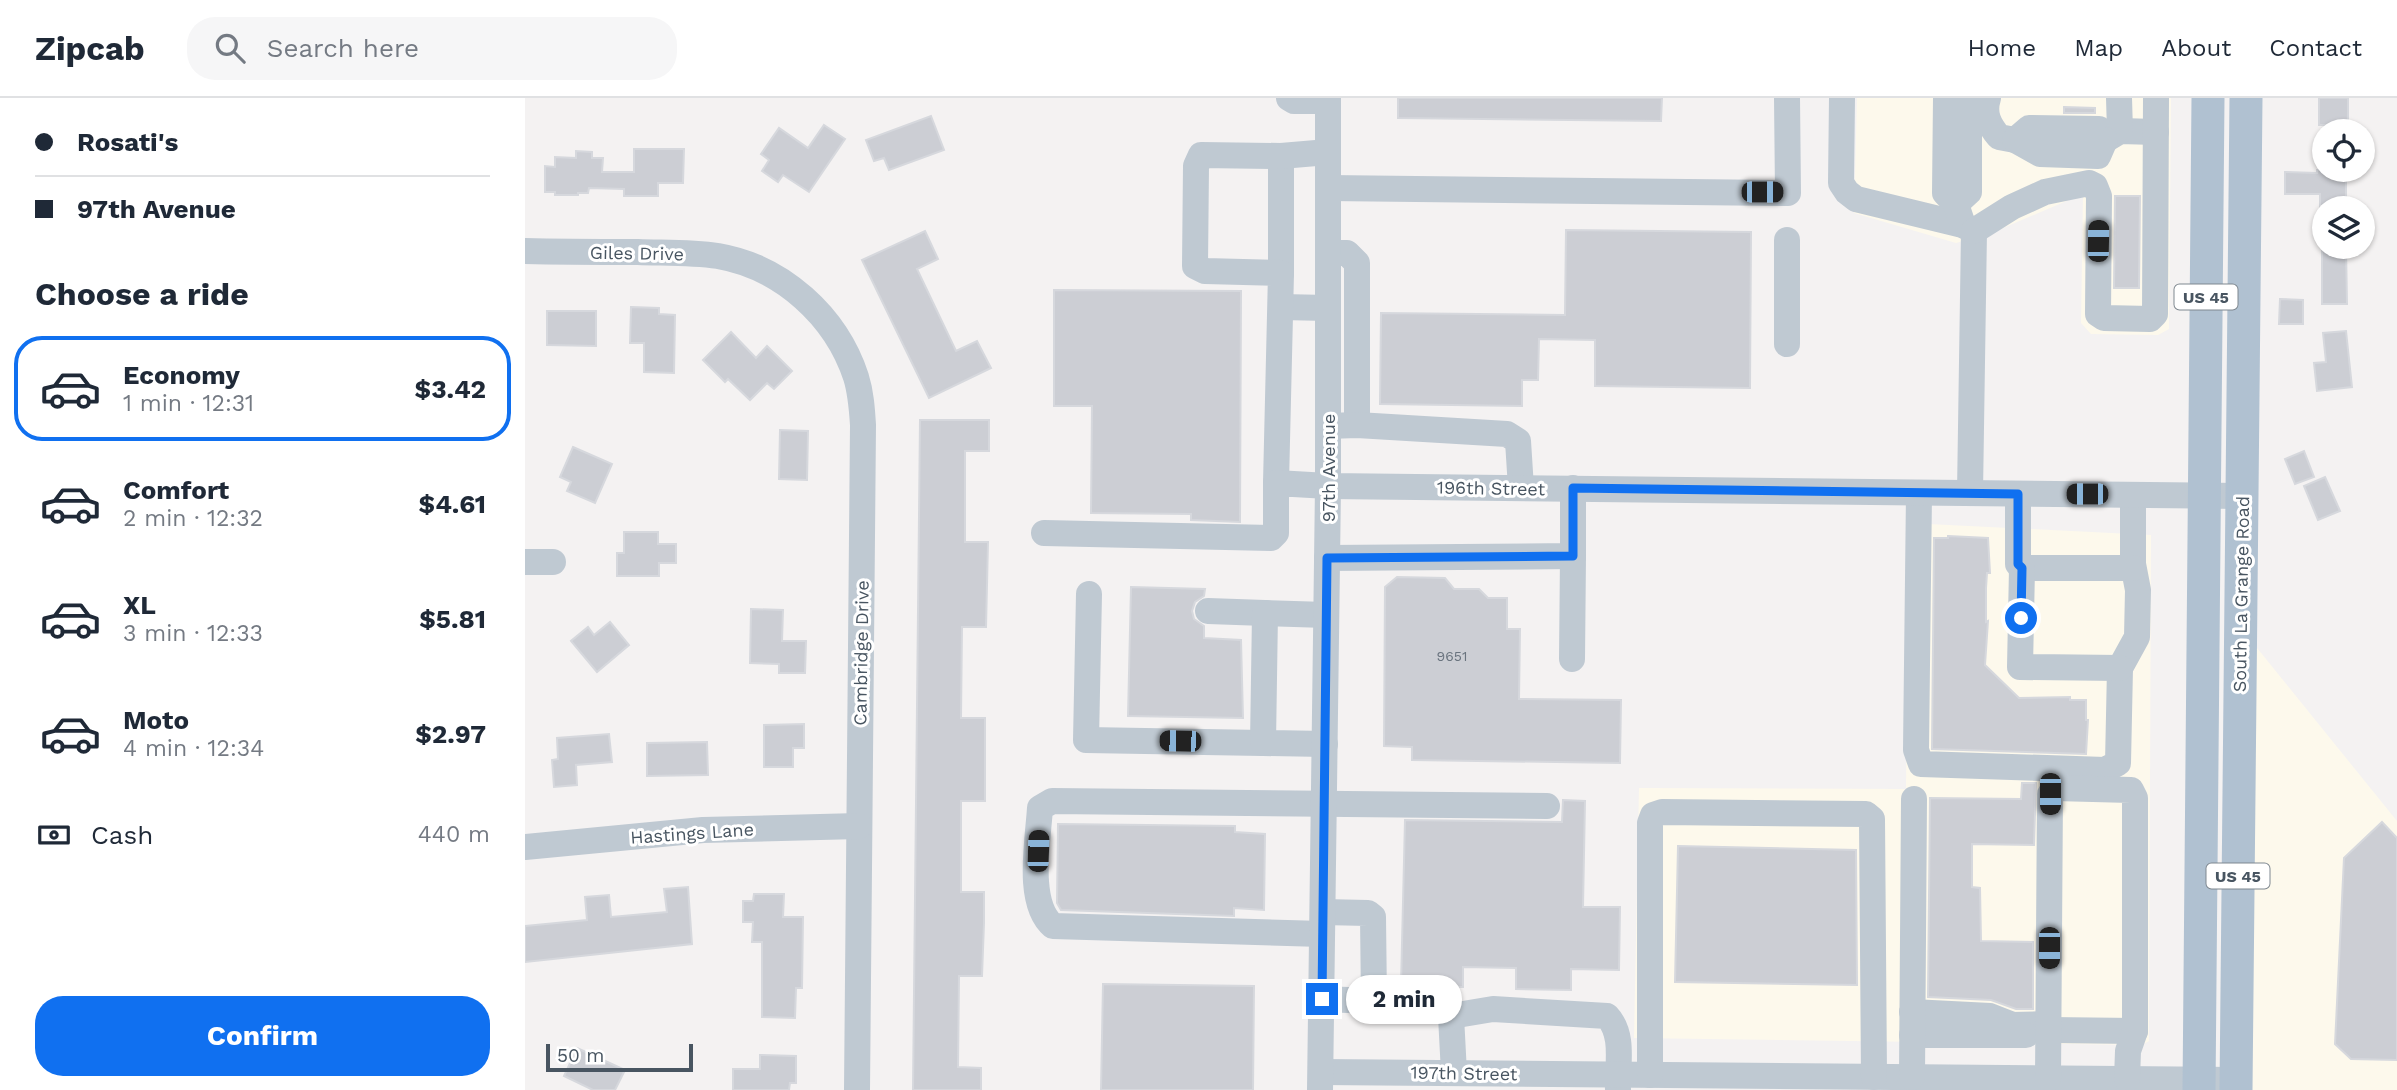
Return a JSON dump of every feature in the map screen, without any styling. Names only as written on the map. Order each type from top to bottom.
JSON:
[{"type":"main road","name":"US 45","points":[[2199,1085],[2208,98]]},
{"type":"main road","name":"South La Grange Road","points":[[2237,1085],[2246,98]]},
{"type":"street","points":[[1289,98],[1294,101],[1328,99]]},
{"type":"street","points":[[1328,188],[1788,193],[1787,98]]},
{"type":"street","points":[[1842,98],[1840,183],[1856,199],[1964,220],[2012,207],[2045,191],[2089,183],[2095,186],[2099,196],[2098,314],[2104,318],[2150,319],[2155,314],[2156,98]]},
{"type":"street","points":[[1946,98],[1945,193],[1964,220]]},
{"type":"street","points":[[1957,98],[1964,220],[1970,493]]},
{"type":"street","points":[[1964,220],[1969,192],[1969,98]]},
{"type":"street","points":[[1988,98],[1985,109],[1990,127],[1999,137],[2015,140],[2029,128],[2099,129],[2112,136],[2156,132]]},
{"type":"street","points":[[2112,136],[2119,98]]},
{"type":"street","name":"97th Avenue","points":[[1320,1081],[1328,486],[1328,99]]},
{"type":"street","points":[[1281,273],[1205,271],[1195,265],[1196,166],[1202,155],[1281,156],[1328,152]]},
{"type":"street","points":[[1044,533],[1271,538],[1276,533],[1282,307],[1281,156]]},
{"type":"street","points":[[1787,240],[1787,344]]},
{"type":"street","name":"Giles Drive","points":[[525,251],[697,254],[718,256],[749,265]]},
{"type":"street","points":[[1328,253],[1347,253],[1357,263],[1357,425]]},
{"type":"street","name":"Cambridge Drive","points":[[749,265],[793,289],[829,324],[847,355],[860,396],[863,425],[857,1090]]},
{"type":"street","points":[[1282,307],[1328,308]]},
{"type":"street","points":[[1328,426],[1357,425],[1507,434],[1518,441],[1521,488]]},
{"type":"street","name":"196th Street","points":[[1276,483],[1328,486],[2242,496]]},
{"type":"street","points":[[1572,659],[1573,488]]},
{"type":"street","points":[[1919,493],[1916,750],[1921,764],[2091,769],[2115,778],[2131,790],[2135,798],[2135,1031],[2128,1051],[2127,1079]]},
{"type":"street","points":[[2018,494],[2018,564],[2022,568],[2020,667],[2120,668]]},
{"type":"street","points":[[2115,778],[2118,763],[2120,668],[2137,637],[2138,590],[2133,568],[2133,495]]},
{"type":"street","points":[[1327,558],[1573,556]]},
{"type":"street","points":[[525,562],[553,562]]},
{"type":"street","points":[[2022,568],[2133,568]]},
{"type":"street","points":[[1089,594],[1086,740],[1325,744]]},
{"type":"street","points":[[1209,611],[1326,615]]},
{"type":"street","points":[[1263,743],[1265,613]]},
{"type":"street","points":[[2051,1082],[2050,794],[2055,788],[2115,778]]},
{"type":"street","points":[[1912,1077],[1914,799]]},
{"type":"street","points":[[1374,1001],[1373,917],[1368,913],[1323,923],[1053,926],[1040,909],[1037,894],[1040,808],[1052,801],[1547,806]]},
{"type":"street","points":[[1650,1074],[1650,823],[1653,815],[1662,812],[1866,814],[1872,819],[1874,1077]]},
{"type":"street","name":"Hastings Lane","points":[[525,848],[744,828],[859,826]]},
{"type":"street","points":[[1322,999],[1374,1001],[1381,1007],[1440,1009],[1448,1012],[1451,1016],[1454,1073]]},
{"type":"street","points":[[1451,1016],[1493,1009],[1607,1016],[1615,1024],[1619,1036],[1618,1082]]},
{"type":"street","points":[[1912,1023],[2135,1031]]},
{"type":"street","name":"197th Street","points":[[1320,1081],[1404,1081],[1454,1073],[1618,1082],[1650,1074],[1912,1077],[2051,1082],[2127,1079],[2237,1085]]},
{"type":"shaded area","points":[[1857,98],[2171,98],[2169,329],[2158,335],[2091,334],[2081,323],[2083,194],[1996,231],[1956,243],[1854,213]]},
{"type":"shaded area","points":[[1908,523],[2151,535],[2149,1041],[2142,1045],[1634,1038],[1639,788],[1906,789]]},
{"type":"shaded area","points":[[2249,638],[2397,821],[2397,1090],[2244,1090]]},
{"type":"building","points":[[1398,98],[1662,98],[1661,121],[1398,118]]},
{"type":"building","points":[[2319,98],[2348,98],[2348,119],[2319,119]]},
{"type":"building","points":[[2064,107],[2095,108],[2095,113],[2064,113]]},
{"type":"building","points":[[931,116],[944,150],[889,170],[884,158],[874,161],[866,140]]},
{"type":"building","points":[[824,125],[845,139],[809,192],[783,175],[778,182],[762,171],[769,160],[761,154],[779,128],[808,148]]},
{"type":"building","points":[[634,149],[684,149],[683,183],[658,183],[658,196],[624,196],[624,189],[589,188],[588,193],[578,195],[545,192],[545,166],[555,167],[555,157],[576,158],[576,151],[592,152],[592,158],[603,158],[602,172],[634,172]]},
{"type":"building","points":[[2285,172],[2312,173],[2312,182],[2346,182],[2346,196],[2285,194]]},
{"type":"building","points":[[2115,196],[2140,196],[2139,288],[2114,288]]},
{"type":"building","points":[[1566,230],[1751,232],[1750,388],[1595,386],[1595,340],[1539,339],[1538,380],[1522,380],[1522,406],[1380,404],[1381,313],[1565,315]]},
{"type":"building","points":[[925,231],[938,259],[917,269],[956,351],[977,341],[991,368],[929,398],[862,260]]},
{"type":"building","points":[[2322,259],[2346,259],[2347,304],[2322,304]]},
{"type":"building","points":[[1054,290],[1241,291],[1240,522],[1191,520],[1191,514],[1091,513],[1092,406],[1054,406]]},
{"type":"building","points":[[2280,299],[2303,300],[2303,324],[2279,324]]},
{"type":"building","points":[[631,307],[659,308],[659,314],[675,315],[674,373],[644,372],[644,343],[630,343]]},
{"type":"building","points":[[547,311],[596,311],[596,346],[547,345]]},
{"type":"building","points":[[2346,331],[2352,387],[2317,391],[2314,363],[2326,362],[2323,333]]},
{"type":"building","points":[[731,332],[756,358],[767,346],[792,371],[774,389],[767,383],[750,400],[728,379],[725,382],[703,360]]},
{"type":"building","points":[[920,420],[989,420],[989,451],[965,451],[965,542],[988,542],[986,627],[962,627],[961,718],[985,718],[985,801],[961,801],[961,892],[984,892],[984,923],[982,976],[959,976],[958,1067],[981,1068],[981,1090],[913,1090]]},
{"type":"building","points":[[780,430],[808,431],[807,480],[779,479]]},
{"type":"building","points":[[573,447],[612,464],[595,503],[567,491],[571,482],[560,477]]},
{"type":"building","points":[[2304,451],[2314,477],[2295,484],[2285,459]]},
{"type":"building","points":[[2325,477],[2340,511],[2318,520],[2304,486]]},
{"type":"building","points":[[624,532],[658,532],[658,544],[676,544],[676,563],[659,563],[659,576],[617,576],[617,553],[624,553]]},
{"type":"building","points":[[1934,538],[1988,538],[1990,573],[1987,573],[1986,588],[1986,622],[1988,621],[1985,665],[2019,698],[2070,697],[2070,700],[2086,700],[2086,754],[1932,749]]},
{"type":"building","points":[[1397,577],[1445,578],[1454,589],[1479,589],[1488,598],[1507,598],[1507,629],[1520,629],[1519,699],[1621,700],[1620,763],[1412,760],[1412,747],[1384,746],[1385,587]]},
{"type":"building","points":[[1131,587],[1205,589],[1204,596],[1195,602],[1192,611],[1194,619],[1204,626],[1204,638],[1241,640],[1243,718],[1128,716]]},
{"type":"building","points":[[751,609],[783,610],[782,641],[806,641],[805,673],[779,673],[779,664],[750,663]]},
{"type":"building","points":[[610,622],[629,645],[597,672],[571,641],[588,627],[594,635]]},
{"type":"building","points":[[804,724],[804,748],[793,748],[793,767],[764,767],[764,725]]},
{"type":"building","points":[[609,734],[612,762],[576,765],[577,785],[554,787],[552,760],[558,759],[557,738]]},
{"type":"building","points":[[707,742],[708,775],[647,776],[647,743]]},
{"type":"building","points":[[2022,783],[2036,783],[2034,845],[1972,844],[1972,887],[1980,888],[1981,941],[2033,942],[2033,1009],[2016,1009],[1991,1000],[1928,997],[1930,798],[2021,799]]},
{"type":"building","points":[[1563,800],[1585,801],[1583,907],[1620,907],[1619,970],[1571,969],[1571,990],[1516,989],[1516,968],[1463,967],[1463,987],[1401,985],[1405,820],[1562,822]]},
{"type":"building","points":[[2382,822],[2397,838],[2397,1060],[2351,1059],[2335,1044],[2344,858]]},
{"type":"building","points":[[1058,824],[1235,826],[1235,832],[1265,834],[1264,910],[1234,908],[1234,916],[1061,910],[1057,903]]},
{"type":"building","points":[[1678,846],[1856,850],[1857,985],[1675,982]]},
{"type":"building","points":[[688,887],[692,944],[525,962],[525,926],[587,920],[585,897],[609,895],[611,917],[667,912],[664,889]]},
{"type":"building","points":[[754,894],[784,894],[783,917],[803,917],[802,988],[796,988],[795,1018],[762,1017],[762,942],[752,942],[753,922],[743,922],[743,901],[753,901]]},
{"type":"building","points":[[1103,984],[1254,986],[1253,1090],[1101,1090]]},
{"type":"building","points":[[577,1048],[625,1070],[615,1090],[593,1090],[564,1076]]},
{"type":"building","points":[[760,1055],[796,1056],[796,1083],[790,1083],[789,1090],[733,1090],[733,1069],[760,1069]]},
{"type":"route","points":[[1322,999],[1327,558],[1573,556],[1573,488],[2018,494],[2018,564],[2022,568],[2021,618]]}]
